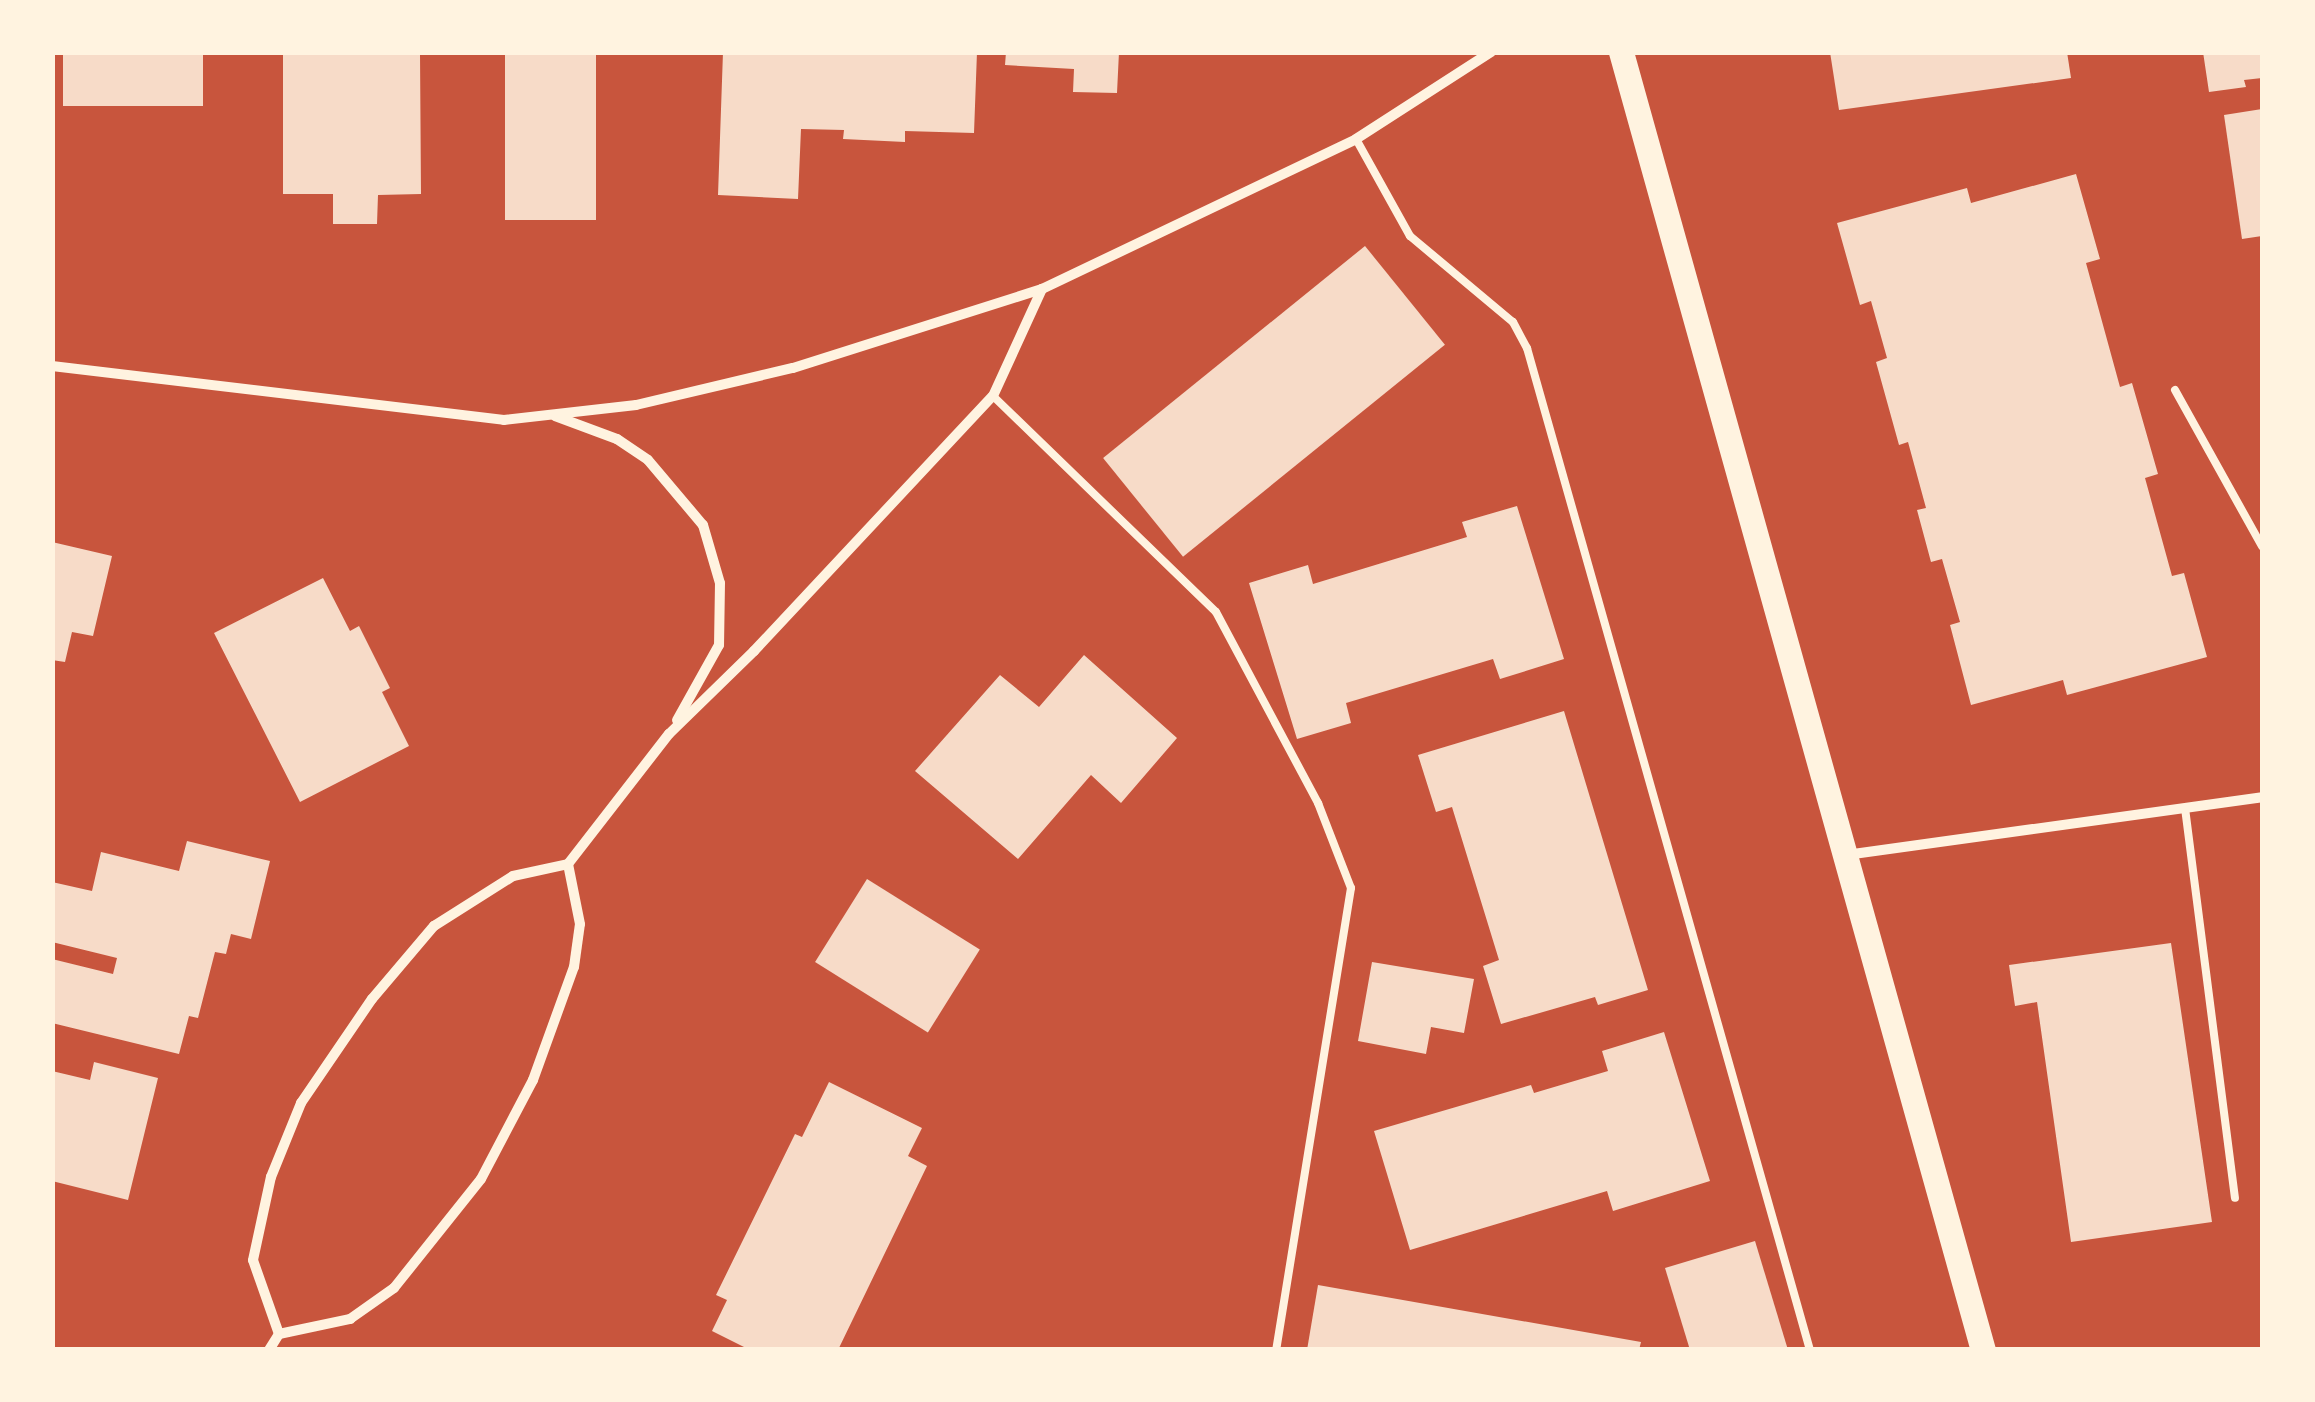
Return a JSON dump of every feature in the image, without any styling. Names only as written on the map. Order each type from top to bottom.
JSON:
[{"type":"main road","points":[[1622,52],[1983,1350]]},
{"type":"street","points":[[52,366],[504,420],[636,405],[794,368],[1042,289],[1356,139],[1491,52]]},
{"type":"street","points":[[669,734],[754,652],[994,396],[1042,289]]},
{"type":"street","points":[[279,1334],[252,1260],[271,1178],[301,1103],[372,999],[434,926],[513,876],[568,864],[669,734],[720,645],[720,583],[703,524],[648,460],[617,439],[552,415]]},
{"type":"street","points":[[1845,855],[2262,797]]},
{"type":"street","points":[[270,1350],[279,1334],[350,1319],[394,1288],[480,1179],[533,1080],[574,967],[580,924],[568,864]]},
{"type":"lane","points":[[1356,139],[1410,236],[1513,322],[1527,348],[1810,1350]]},
{"type":"lane","points":[[2175,390],[2262,546]]},
{"type":"lane","points":[[994,396],[1216,612],[1318,803],[1352,888],[1276,1350]]},
{"type":"lane","points":[[2185,808],[2235,1198]]},
{"type":"building","points":[[63,52],[203,52],[203,106],[63,106]]},
{"type":"building","points":[[283,52],[420,52],[421,194],[378,195],[377,224],[333,224],[333,194],[283,194]]},
{"type":"building","points":[[505,52],[596,52],[596,220],[505,220]]},
{"type":"building","points":[[723,52],[977,52],[974,133],[905,131],[905,142],[843,139],[844,130],[801,129],[798,199],[718,195]]},
{"type":"building","points":[[1006,52],[1119,52],[1117,93],[1073,92],[1074,69],[1005,65]]},
{"type":"building","points":[[1830,52],[2067,52],[2071,78],[1839,110]]},
{"type":"building","points":[[2203,52],[2262,52],[2262,78],[2244,80],[2246,87],[2209,92]]},
{"type":"building","points":[[2262,109],[2262,236],[2242,239],[2224,115]]},
{"type":"building","points":[[2076,174],[2100,259],[2086,263],[2120,387],[2132,383],[2158,474],[2145,478],[2172,576],[2184,573],[2207,657],[2067,695],[2063,680],[1971,705],[1950,625],[1960,622],[1942,559],[1931,562],[1917,510],[1926,508],[1908,442],[1899,445],[1876,362],[1887,358],[1871,301],[1860,305],[1837,223],[1967,188],[1971,203]]},
{"type":"building","points":[[1365,246],[1445,345],[1183,557],[1103,458]]},
{"type":"building","points":[[1517,506],[1564,659],[1500,679],[1493,659],[1346,703],[1351,723],[1297,739],[1249,583],[1308,565],[1313,584],[1467,537],[1462,522]]},
{"type":"building","points":[[52,542],[112,556],[93,636],[72,632],[65,662],[52,660]]},
{"type":"building","points":[[323,578],[350,631],[359,626],[390,688],[382,692],[409,746],[300,802],[214,633]]},
{"type":"building","points":[[1084,655],[1177,738],[1121,803],[1091,775],[1018,859],[915,771],[1000,675],[1039,707]]},
{"type":"building","points":[[1564,711],[1648,990],[1598,1005],[1595,997],[1501,1024],[1483,966],[1499,960],[1452,807],[1436,812],[1418,755]]},
{"type":"building","points":[[187,841],[270,861],[251,939],[231,934],[226,954],[215,952],[198,1018],[189,1016],[179,1054],[52,1023],[52,959],[113,974],[117,958],[52,942],[52,882],[92,891],[101,852],[179,871]]},
{"type":"building","points":[[867,879],[980,949],[928,1033],[815,962]]},
{"type":"building","points":[[2171,943],[2212,1222],[2071,1242],[2037,1002],[2015,1006],[2009,965]]},
{"type":"building","points":[[1372,962],[1474,979],[1464,1033],[1431,1027],[1426,1054],[1358,1041]]},
{"type":"building","points":[[1664,1032],[1710,1181],[1613,1211],[1607,1191],[1410,1250],[1374,1131],[1531,1085],[1534,1093],[1608,1071],[1602,1051]]},
{"type":"building","points":[[94,1062],[158,1078],[128,1200],[52,1181],[52,1071],[90,1080]]},
{"type":"building","points":[[829,1082],[922,1128],[908,1156],[927,1166],[838,1350],[750,1350],[712,1331],[727,1300],[716,1295],[795,1134],[802,1137]]},
{"type":"building","points":[[1755,1241],[1788,1350],[1690,1350],[1665,1268]]},
{"type":"building","points":[[1318,1285],[1641,1342],[1639,1350],[1307,1350]]}]
